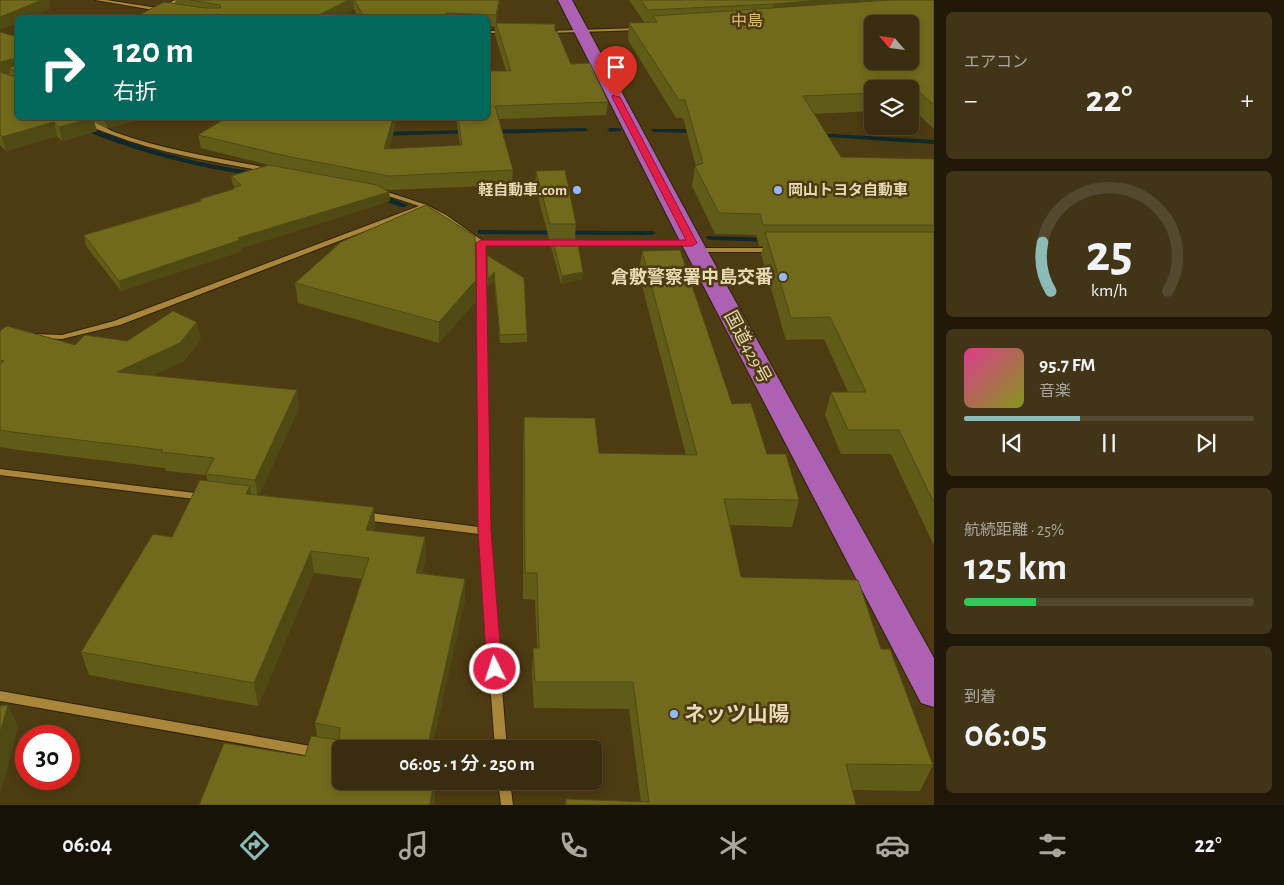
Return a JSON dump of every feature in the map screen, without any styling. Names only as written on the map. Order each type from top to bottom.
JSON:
[{"type":"highway","name":"国道429号","points":[[565,0],[695,247],[934,692]]},
{"type":"street","points":[[97,0],[163,10]]},
{"type":"street","points":[[149,15],[163,10],[180,0]]},
{"type":"street","points":[[542,32],[643,29]]},
{"type":"street","points":[[490,32],[515,32]]},
{"type":"street","points":[[82,120],[106,132],[158,149],[275,171]]},
{"type":"street","points":[[370,189],[415,201],[444,216],[481,243],[778,250]]},
{"type":"street","points":[[27,335],[62,337],[117,323],[424,206]]},
{"type":"street","points":[[481,243],[484,530],[500,740]]},
{"type":"street","points":[[0,472],[217,498]]},
{"type":"street","points":[[356,515],[484,530]]},
{"type":"street","points":[[0,696],[332,754]]},
{"type":"street","points":[[505,790],[507,805]]},
{"type":"building","points":[[0,0],[42,0],[0,17]]},
{"type":"building","points":[[190,0],[348,0],[319,15],[139,15],[164,2],[204,8],[221,8],[220,5]]},
{"type":"building","points":[[354,0],[499,0],[496,15],[446,13],[446,15],[363,15]]},
{"type":"building","points":[[641,0],[821,0],[648,10]]},
{"type":"building","points":[[890,0],[934,0],[934,105],[919,92],[919,80],[864,80],[864,93],[803,96],[841,157],[934,159],[934,225],[763,225],[760,214],[719,213],[695,166],[703,163],[685,100],[679,100],[629,23],[657,22],[653,16]]},
{"type":"building","points":[[496,23],[555,24],[555,31],[557,31],[571,64],[590,63],[608,102],[495,106],[513,170],[389,176],[286,156],[198,135],[223,120],[392,120],[384,149],[462,145],[458,120],[490,120],[490,71],[511,71]]},
{"type":"building","points":[[0,32],[15,36],[15,58],[0,62]]},
{"type":"building","points":[[15,65],[15,71],[8,68]]},
{"type":"building","points":[[0,72],[15,77],[15,120],[85,120],[59,127],[54,122],[2,137],[0,135]]},
{"type":"building","points":[[269,165],[377,185],[389,192],[238,238],[240,240],[119,281],[84,235],[201,201],[200,199],[234,189],[241,185],[231,176]]},
{"type":"building","points":[[565,170],[576,224],[550,224],[536,171]]},
{"type":"building","points":[[426,205],[475,236],[476,280],[439,322],[295,283],[341,242]]},
{"type":"building","points":[[765,232],[934,232],[934,503],[899,430],[848,430],[831,392],[866,392],[830,317],[791,318]]},
{"type":"building","points":[[552,239],[577,239],[583,272],[562,276]]},
{"type":"building","points":[[680,250],[732,404],[751,403],[767,454],[786,454],[799,500],[724,499],[741,577],[858,580],[881,649],[890,649],[933,765],[846,764],[856,805],[566,805],[566,799],[649,802],[633,682],[535,682],[533,648],[539,648],[537,573],[525,573],[524,417],[595,418],[599,453],[697,455],[642,251]]},
{"type":"building","points":[[487,255],[524,278],[527,334],[500,335],[494,272],[488,279]]},
{"type":"building","points":[[173,311],[197,322],[180,343],[117,372],[297,390],[255,480],[206,474],[214,458],[0,430],[0,365],[4,361],[0,360],[0,331],[7,326],[75,345],[85,335],[127,341]]},
{"type":"building","points":[[200,480],[250,486],[246,494],[374,507],[366,530],[425,537],[416,573],[465,579],[429,740],[339,740],[340,728],[315,723],[369,558],[311,551],[254,683],[81,652],[153,534],[172,537]]},
{"type":"building","points":[[8,705],[0,733],[0,706]]},
{"type":"building","points":[[311,736],[339,740],[332,740],[332,790],[432,790],[430,805],[199,805],[224,743],[305,756]]},
{"type":"waterway","points":[[69,120],[105,136],[145,149],[204,165],[257,174]]},
{"type":"waterway","points":[[489,132],[585,130]]},
{"type":"waterway","points":[[610,130],[619,130]]},
{"type":"waterway","points":[[654,130],[698,131]]},
{"type":"waterway","points":[[379,134],[470,132]]},
{"type":"waterway","points":[[815,135],[934,142]]},
{"type":"waterway","points":[[377,196],[404,205]]},
{"type":"waterway","points":[[481,232],[652,233]]},
{"type":"waterway","points":[[710,238],[769,240]]},
{"type":"place","name":"軽自動車.com","points":[[577,190]]},
{"type":"place","name":"岡山トヨタ自動車","points":[[778,190]]},
{"type":"place","name":"倉敷警察署中島交番","points":[[783,277]]},
{"type":"place","name":"ネッツ山陽","points":[[674,714]]},
{"type":"district","name":"中島","points":[[747,20]]},
{"type":"route","points":[[495,669],[484,530],[481,243],[692,243],[616,97]]}]
